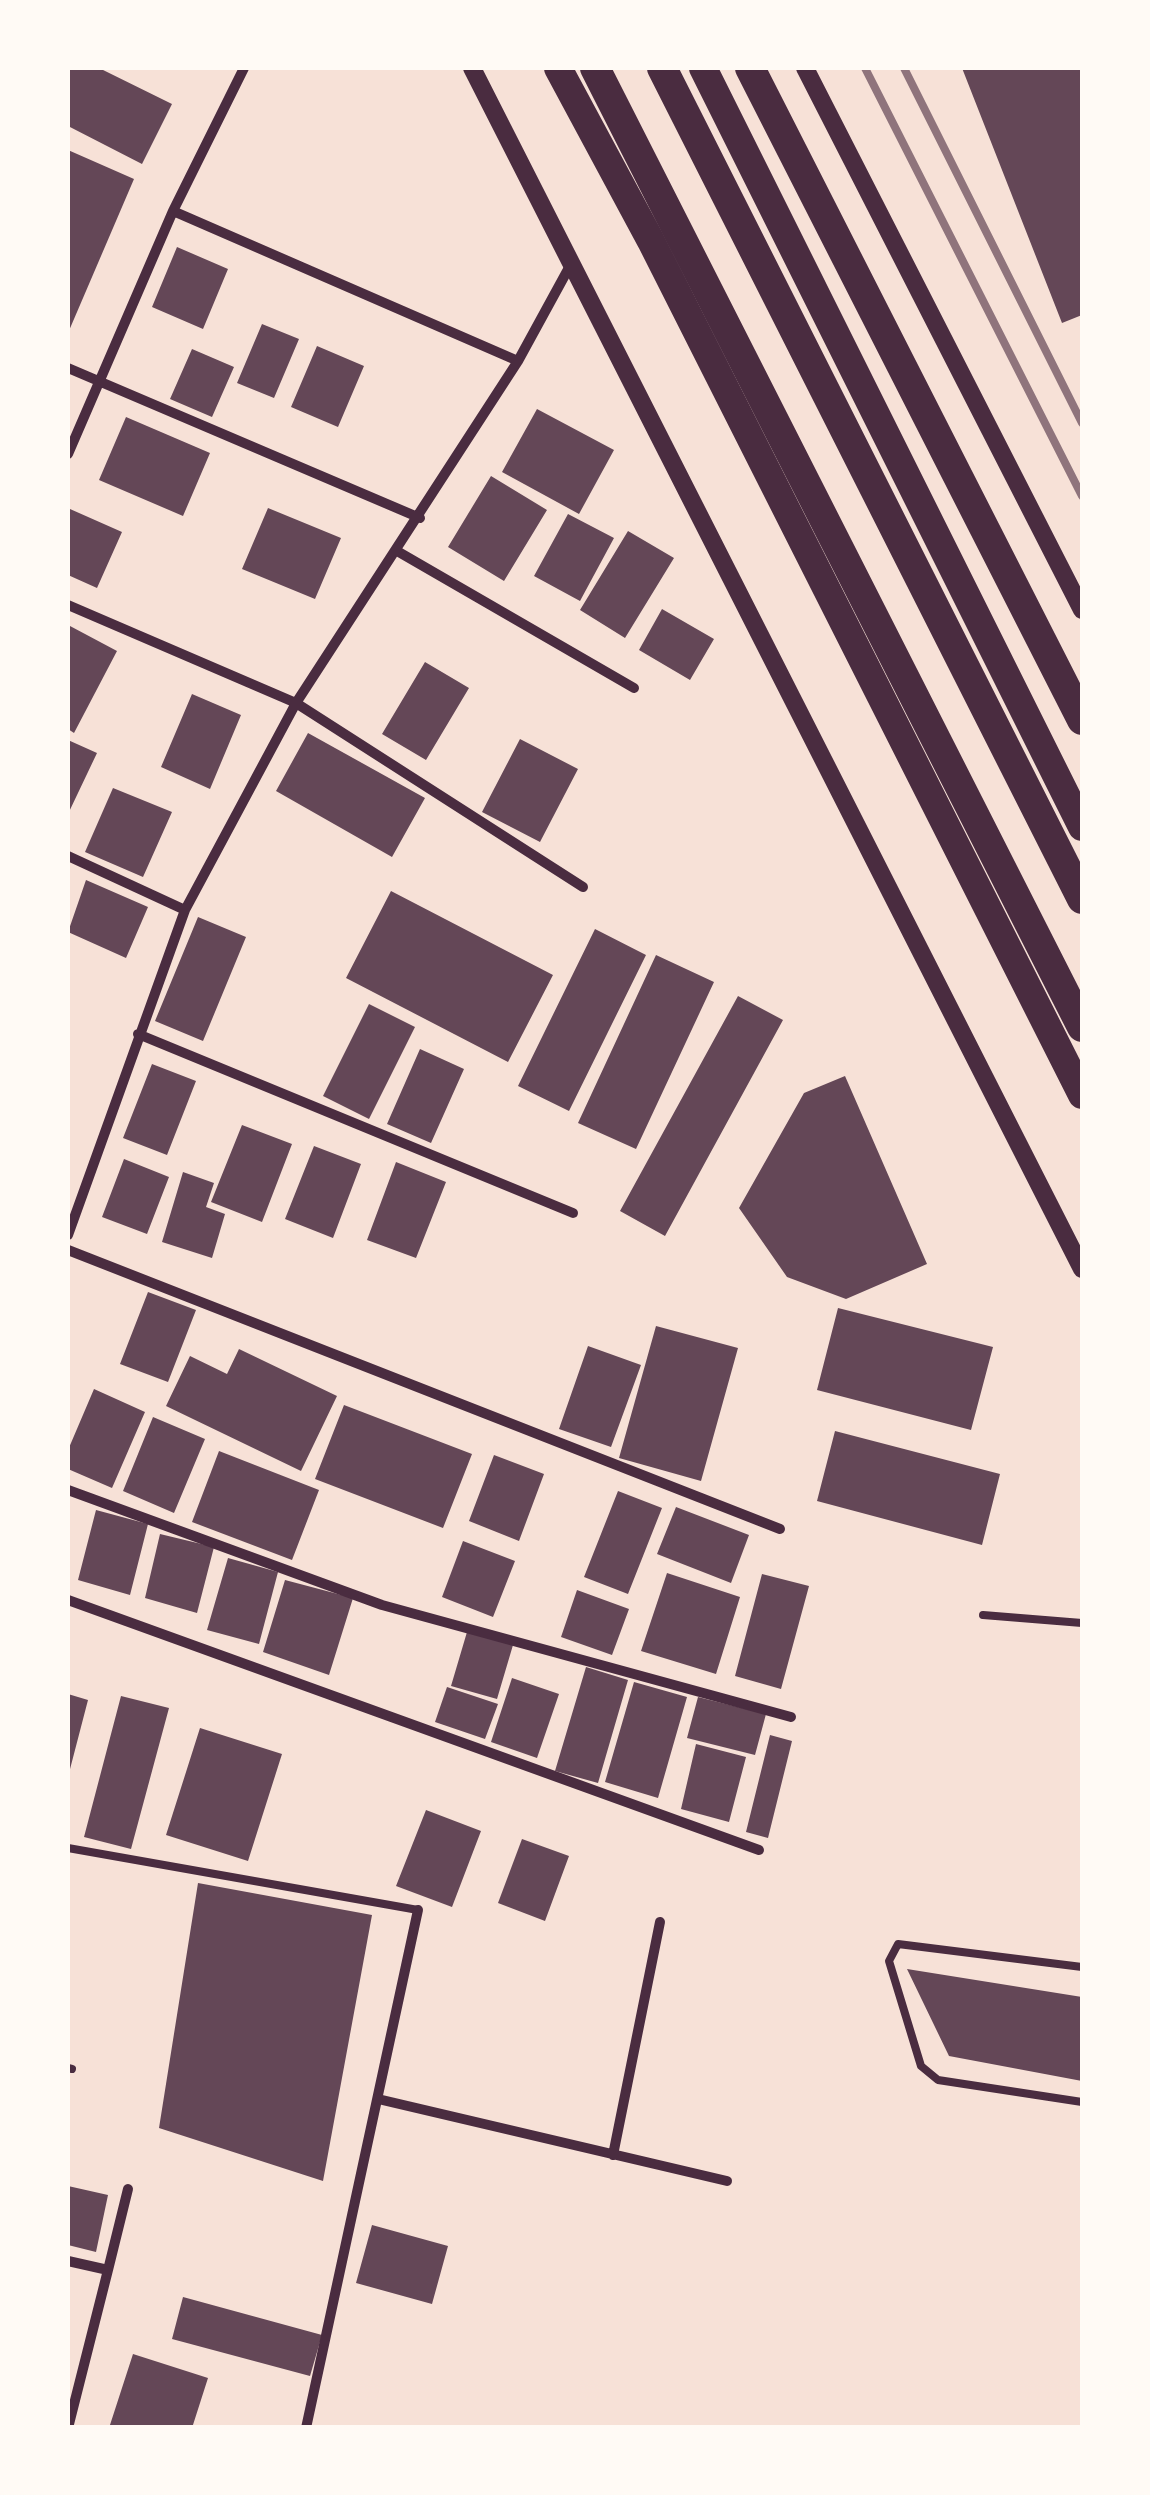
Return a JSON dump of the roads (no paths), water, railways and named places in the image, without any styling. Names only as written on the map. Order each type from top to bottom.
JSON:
[{"type":"highway","points":[[558,68],[1082,1096]]},
{"type":"highway","points":[[594,68],[1082,1027]]},
{"type":"highway","points":[[662,68],[1082,899]]},
{"type":"highway","points":[[703,68],[1082,827]]},
{"type":"highway","points":[[750,68],[1082,720]]},
{"type":"street","points":[[68,454],[102,383],[173,211],[244,68]]},
{"type":"street","points":[[472,68],[1082,1269]]},
{"type":"street","points":[[805,68],[1080,601]]},
{"type":"street","points":[[173,211],[518,361]]},
{"type":"street","points":[[68,1235],[184,910],[296,703],[420,518],[518,361],[572,263]]},
{"type":"street","points":[[68,368],[420,518]]},
{"type":"street","points":[[398,551],[634,688]]},
{"type":"street","points":[[68,605],[296,703],[582,887]]},
{"type":"street","points":[[68,856],[184,910]]},
{"type":"street","points":[[138,1034],[573,1213]]},
{"type":"street","points":[[68,1250],[780,1528]]},
{"type":"street","points":[[68,1490],[382,1604],[791,1716]]},
{"type":"street","points":[[68,1600],[758,1850]]},
{"type":"street","points":[[306,2428],[418,1910]]},
{"type":"street","points":[[613,2155],[660,1922]]},
{"type":"street","points":[[378,2099],[727,2181]]},
{"type":"street","points":[[68,2428],[128,2188]]},
{"type":"street","points":[[68,2261],[108,2270]]},
{"type":"lane","points":[[983,1615],[1082,1623]]},
{"type":"lane","points":[[68,1848],[418,1910]]},
{"type":"lane","points":[[1082,1967],[898,1944],[889,1962],[921,2066],[938,2080],[1082,2102]]},
{"type":"railway","points":[[865,68],[1082,496]]},
{"type":"railway","points":[[904,68],[1082,423]]}]
